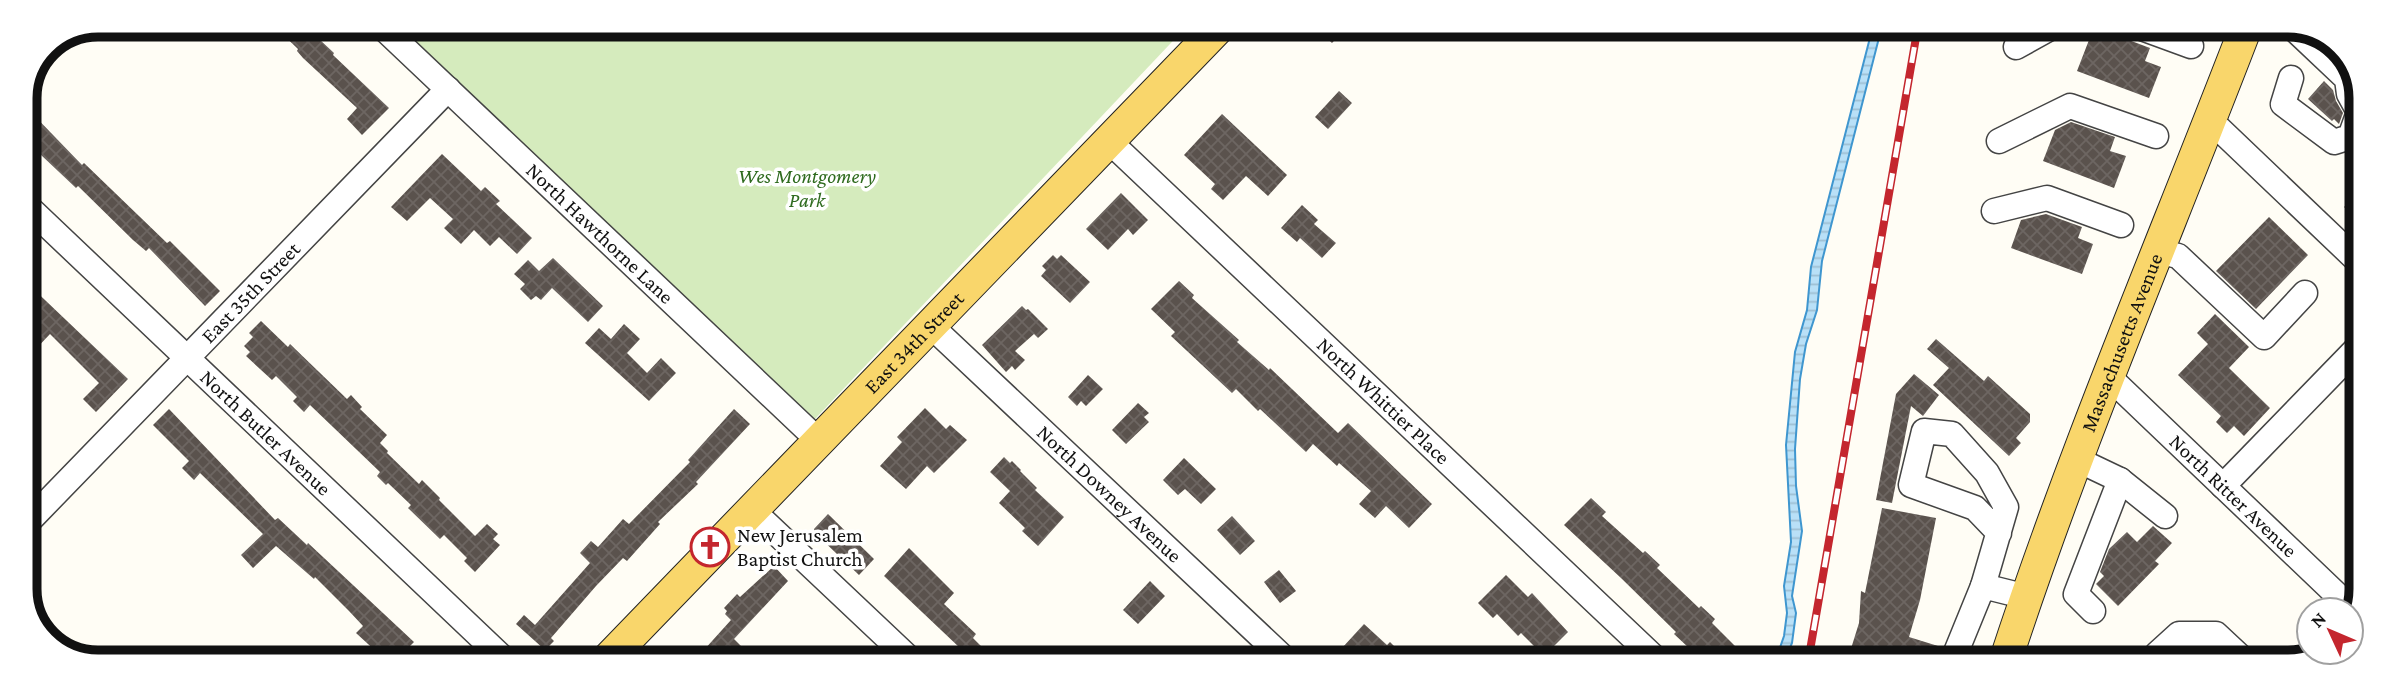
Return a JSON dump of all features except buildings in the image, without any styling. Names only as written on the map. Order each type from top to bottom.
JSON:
[{"type":"main road","name":"East 34th Street","points":[[616,650],[1209,37]]},
{"type":"main road","name":"Massachusetts Avenue","points":[[2009,650],[2109,377],[2242,37]]},
{"type":"street","name":"North Hawthorne Lane","points":[[393,37],[819,441]]},
{"type":"street","points":[[2016,47],[2034,37]]},
{"type":"street","points":[[2166,37],[2191,46]]},
{"type":"street","points":[[2304,39],[2346,78]]},
{"type":"street","points":[[2291,78],[2283,104],[2334,142],[2349,137]]},
{"type":"street","name":"East 35th Street","points":[[37,513],[448,89]]},
{"type":"street","points":[[1999,141],[2070,106],[2156,136]]},
{"type":"street","points":[[2210,120],[2349,253]]},
{"type":"street","name":"North Whittier Place","points":[[1109,141],[1646,650]]},
{"type":"street","points":[[1994,211],[2047,198],[2121,225]]},
{"type":"street","name":"North Butler Avenue","points":[[37,216],[494,650]]},
{"type":"street","points":[[2158,251],[2178,256],[2264,337],[2305,293]]},
{"type":"street","name":"North Downey Avenue","points":[[931,326],[1275,650]]},
{"type":"street","points":[[2223,486],[2349,356]]},
{"type":"street","name":"North Ritter Avenue","points":[[2109,377],[2338,596]]},
{"type":"street","points":[[2078,460],[2120,480],[2165,516]]},
{"type":"street","points":[[2093,611],[2076,594],[2120,480]]},
{"type":"street","points":[[751,509],[900,650]]},
{"type":"street","points":[[1957,650],[1983,586],[1999,533]]},
{"type":"street","points":[[1983,586],[2027,597]]},
{"type":"street","points":[[2161,650],[2179,634],[2216,634],[2233,650]]},
{"type":"green space","name":"Wes Montgomery Park","points":[[410,37],[1177,37],[814,420]]},
{"type":"water","points":[[1870,37],[1879,37],[1822,261],[1817,310],[1806,344],[1800,379],[1795,449],[1796,486],[1802,531],[1792,596],[1796,613],[1789,650],[1779,650],[1787,613],[1784,586],[1791,542],[1786,445],[1795,352],[1807,310],[1811,267]]},
{"type":"railway","points":[[1810,650],[1916,37]]},
{"type":"place","name":"New Jerusalem Baptist Church","points":[[710,547]]}]
